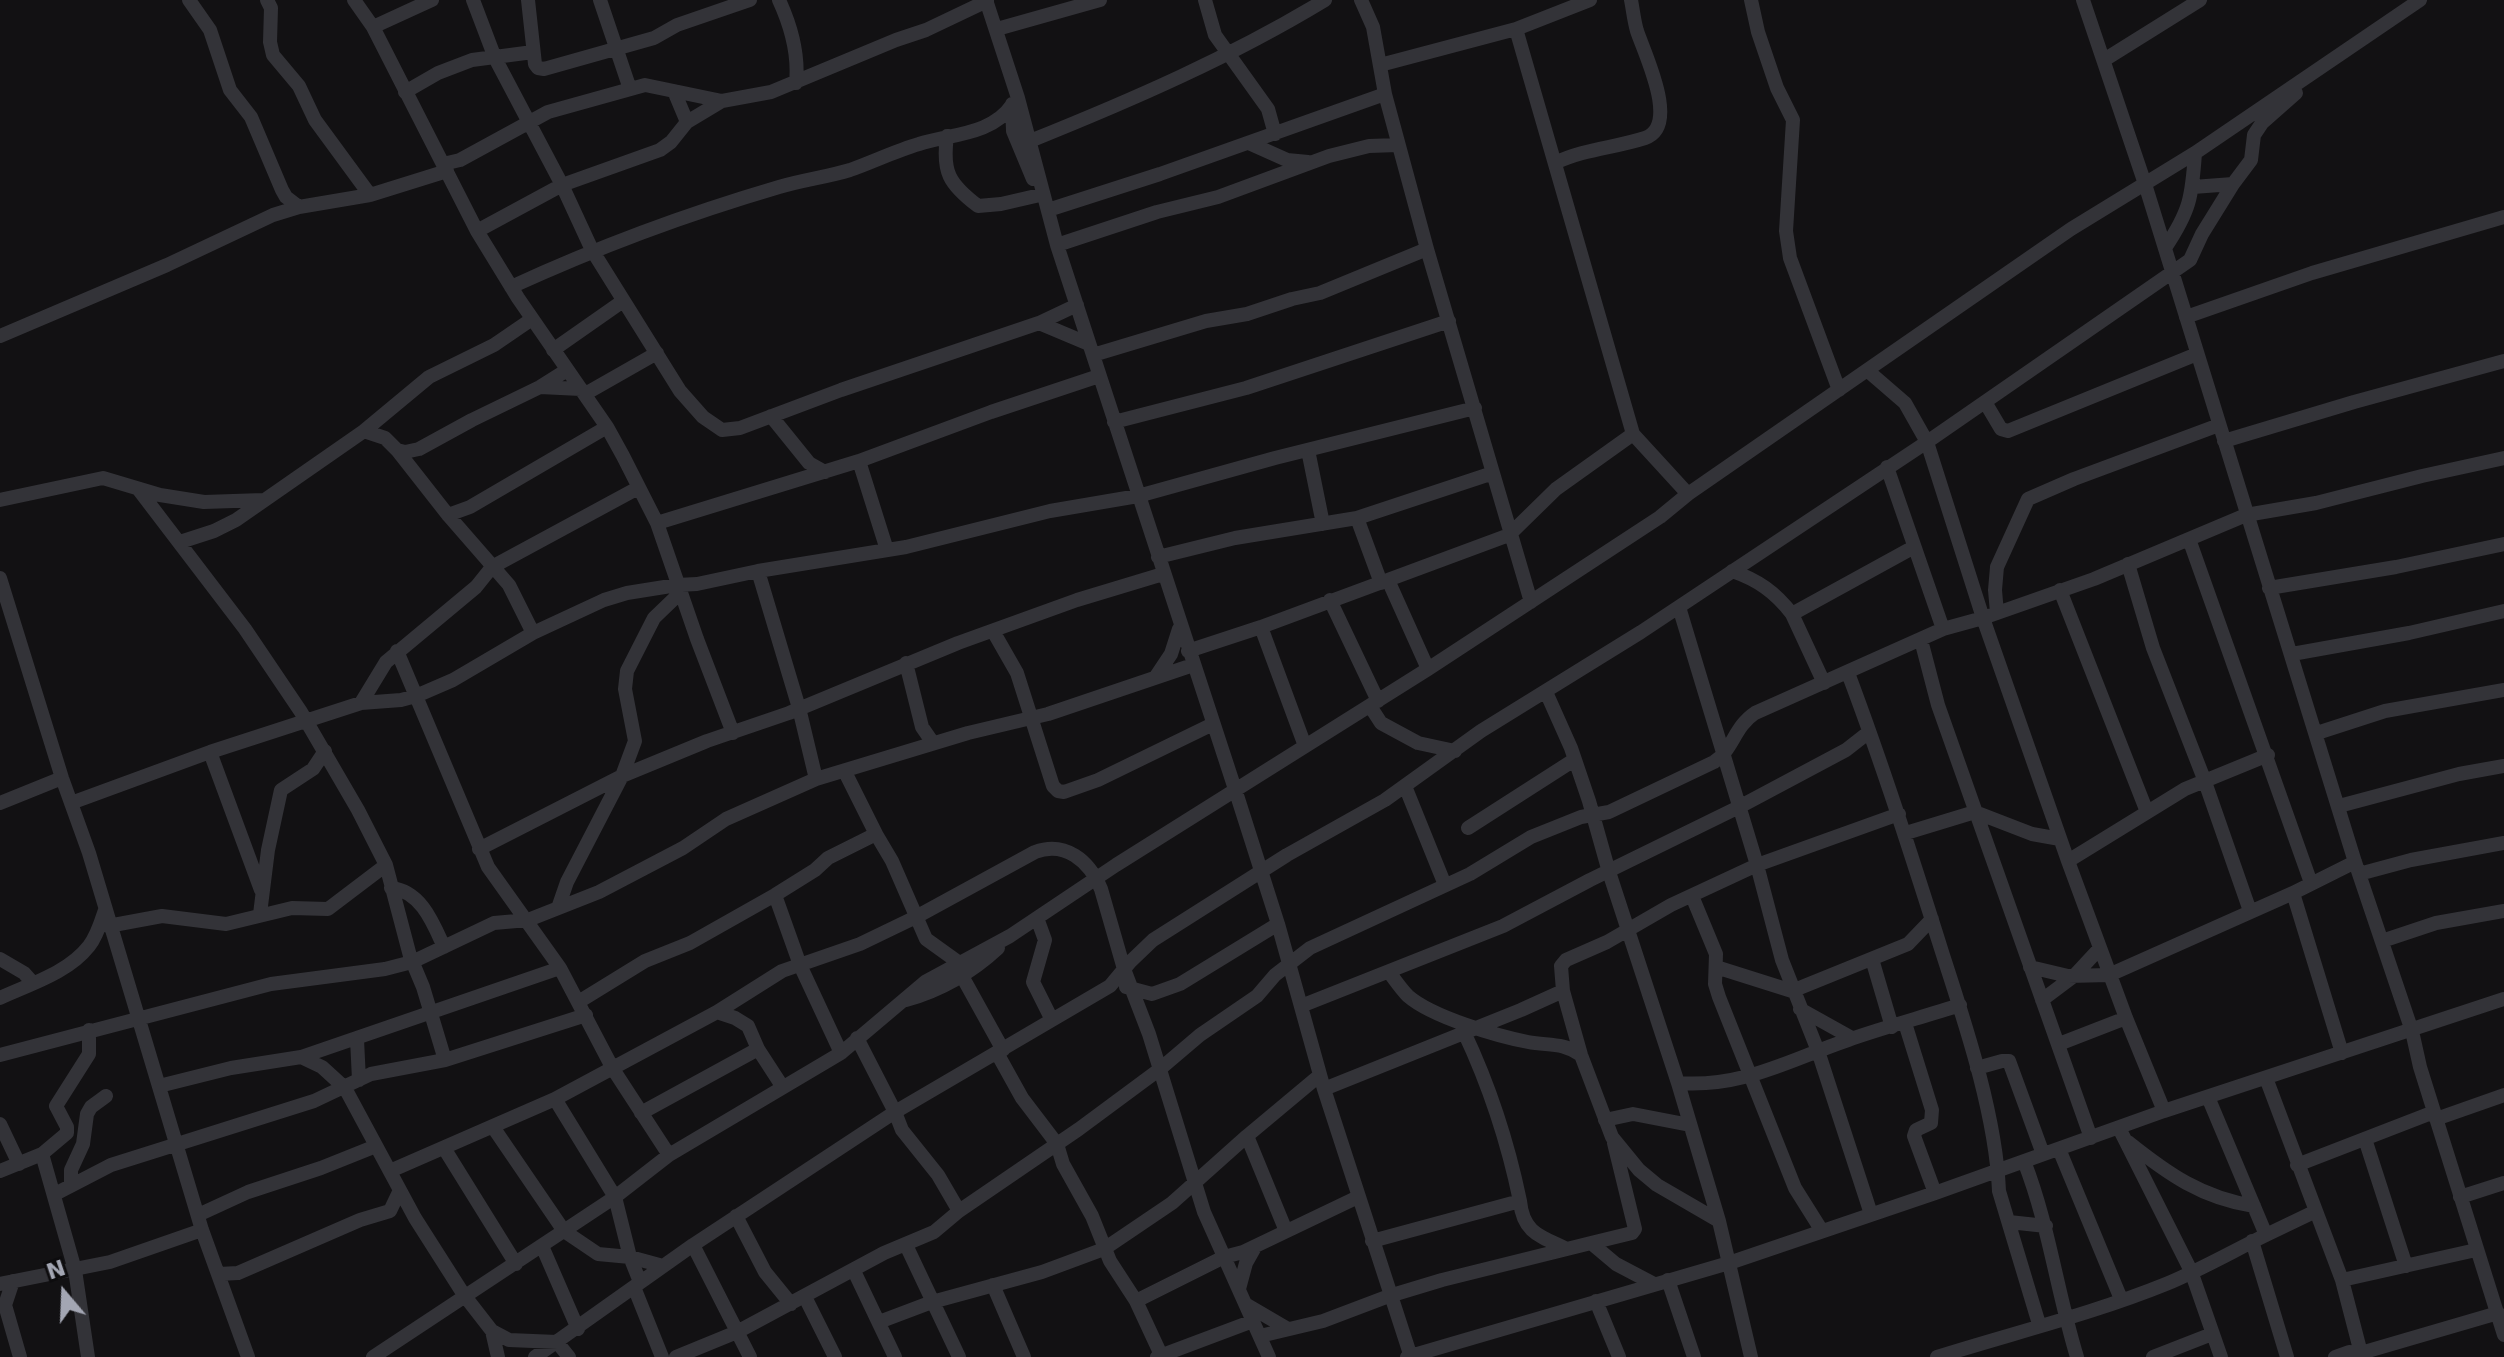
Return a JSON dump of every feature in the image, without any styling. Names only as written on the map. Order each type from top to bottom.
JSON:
[{"type":"street","points":[[189,0],[210,30],[230,90],[251,117],[282,190],[299,207]]},
{"type":"street","points":[[267,0],[271,8],[270,42],[273,55],[299,86],[315,120],[370,195]]},
{"type":"street","points":[[354,0],[373,27],[477,231],[532,319],[607,427],[657,523],[733,733]]},
{"type":"street","points":[[373,27],[432,0]]},
{"type":"street","points":[[473,0],[495,58],[562,185],[592,250],[690,403],[722,430],[740,428],[1039,323],[1077,305]]},
{"type":"street","points":[[528,0],[533,52],[538,68],[544,69],[654,38],[677,25],[750,0]]},
{"type":"street","points":[[600,0],[630,89]]},
{"type":"street","points":[[779,0],[798,62],[796,83]]},
{"type":"street","points":[[997,29],[1100,0]]},
{"type":"street","points":[[1205,0],[1215,35],[1268,109],[1275,134]]},
{"type":"street","points":[[1025,144],[1229,55],[1325,0]]},
{"type":"street","points":[[1361,0],[1373,27],[1398,145],[1509,535],[1531,602]]},
{"type":"street","points":[[1380,65],[1516,29],[1590,0]]},
{"type":"street","points":[[1555,163],[1587,150],[1641,139],[1658,129],[1656,85],[1636,28],[1631,0]]},
{"type":"street","points":[[1751,0],[1777,88],[1793,120],[1786,231],[1790,258],[1839,390]]},
{"type":"street","points":[[2083,0],[2145,184],[2357,868],[2412,1031],[2476,1250],[2497,1287],[2498,1313],[2504,1335]]},
{"type":"street","points":[[2104,60],[2200,0]]},
{"type":"street","points":[[373,1357],[615,1197],[669,1155],[841,1053],[925,982],[960,969],[1660,517],[1688,494],[2071,229],[2195,153],[2420,0]]},
{"type":"street","points":[[477,231],[562,185],[660,150],[687,122],[722,101],[771,92],[796,83],[926,30],[987,1],[1013,83],[1025,144],[1278,924],[1322,1082],[1409,1357],[1729,1263],[2091,1138],[2122,1134],[2164,1111],[2504,999]]},
{"type":"street","points":[[1516,29],[1633,434],[1688,494]]},
{"type":"street","points":[[405,92],[455,65],[533,52]]},
{"type":"street","points":[[798,62],[812,76]]},
{"type":"street","points":[[1013,83],[1013,131],[1025,144]]},
{"type":"street","points":[[535,1357],[693,1245],[895,1112],[1110,986],[1153,940],[1260,872],[1357,818],[1481,731],[1679,607],[1927,442],[2172,272],[2194,256],[2202,234],[2251,160],[2254,135],[2262,123],[2295,94],[2297,84]]},
{"type":"street","points":[[0,336],[167,265],[262,220],[299,207],[370,195],[445,168],[548,112],[652,85],[722,101]]},
{"type":"street","points":[[674,91],[687,122]]},
{"type":"street","points":[[947,136],[945,162],[948,174],[956,187],[978,206],[1045,203],[1249,143],[1385,94]]},
{"type":"street","points":[[511,287],[592,250],[722,205],[849,170],[917,144],[985,127],[1005,116],[1012,105]]},
{"type":"street","points":[[985,127],[1001,131],[1025,144]]},
{"type":"street","points":[[1249,143],[1287,160],[1308,162]]},
{"type":"street","points":[[1057,245],[1260,183],[1308,162],[1361,148],[1398,145]]},
{"type":"street","points":[[2165,248],[2182,223],[2190,204],[2195,153]]},
{"type":"street","points":[[2193,187],[2233,184]]},
{"type":"street","points":[[2186,317],[2312,273],[2504,217]]},
{"type":"street","points":[[1039,323],[1091,349],[1247,314],[1320,293],[1427,249]]},
{"type":"street","points":[[553,350],[623,301]]},
{"type":"street","points":[[187,545],[236,520],[364,431],[429,377],[494,345],[532,319]]},
{"type":"street","points":[[1114,422],[1246,388],[1449,321]]},
{"type":"street","points":[[540,387],[583,392],[657,353]]},
{"type":"street","points":[[1985,402],[2001,429],[2008,431],[2197,354]]},
{"type":"street","points":[[2224,441],[2504,361]]},
{"type":"street","points":[[397,450],[419,449],[567,370]]},
{"type":"street","points":[[1868,371],[1905,403],[1927,442],[1983,618],[2060,839],[2109,975],[2164,1111]]},
{"type":"street","points":[[657,523],[859,461],[1099,376]]},
{"type":"street","points":[[71,803],[302,719],[361,703],[416,696],[453,680],[533,633],[604,600],[645,589],[679,589],[758,571],[887,550],[1050,511],[1138,496],[1475,408]]},
{"type":"street","points":[[771,416],[809,463],[825,472]]},
{"type":"street","points":[[1997,613],[1997,567],[2028,499],[2219,425]]},
{"type":"street","points":[[448,515],[470,507],[607,427]]},
{"type":"street","points":[[364,431],[385,438],[397,450],[515,595],[533,633]]},
{"type":"street","points":[[0,1055],[271,984],[385,969],[412,962],[494,923],[528,920],[623,880],[756,804],[816,779],[933,743],[1077,705],[1155,678],[1190,658],[1261,627],[1509,535],[1556,489],[1633,434]]},
{"type":"street","points":[[1308,450],[1323,524]]},
{"type":"street","points":[[676,1357],[737,1332],[884,1253],[934,1232],[1257,996],[1289,963],[1310,948],[1491,864],[1531,837],[1593,813],[1609,812],[1723,756],[1744,721],[1766,708],[1943,629],[2060,590],[2246,515],[2316,503],[2504,458]]},
{"type":"street","points":[[859,461],[887,550]]},
{"type":"street","points":[[1887,467],[1943,629]]},
{"type":"street","points":[[1158,557],[1235,538],[1357,518],[1493,473]]},
{"type":"street","points":[[4,503],[93,479],[115,480],[139,490],[204,502],[263,500]]},
{"type":"street","points":[[361,703],[386,662],[476,587],[492,567],[638,488]]},
{"type":"street","points":[[139,490],[187,545],[325,751],[386,865],[412,962],[445,1060]]},
{"type":"street","points":[[461,529],[470,507]]},
{"type":"street","points":[[1357,518],[1384,582],[1428,669]]},
{"type":"street","points":[[2189,539],[2311,883]]},
{"type":"street","points":[[2269,588],[2423,562],[2504,544]]},
{"type":"street","points":[[1792,614],[1914,547]]},
{"type":"street","points":[[2128,564],[2153,648],[2204,779],[2250,911]]},
{"type":"street","points":[[758,571],[799,708],[816,779]]},
{"type":"street","points":[[1732,571],[1755,579],[1771,590],[1792,614],[1824,683]]},
{"type":"street","points":[[479,849],[622,776],[906,663],[1077,600],[1163,574]]},
{"type":"street","points":[[1,586],[105,910],[202,1230],[248,1357]]},
{"type":"street","points":[[558,908],[567,882],[622,776],[635,741],[625,689],[627,671],[654,618],[679,589]]},
{"type":"street","points":[[2060,590],[2147,812]]},
{"type":"street","points":[[1330,600],[1381,723],[1418,743],[1455,751]]},
{"type":"street","points":[[1679,607],[1792,991],[1818,1051],[1871,1214]]},
{"type":"street","points":[[2292,654],[2409,633],[2504,611]]},
{"type":"street","points":[[1155,678],[1171,654],[1180,626]]},
{"type":"street","points":[[1261,627],[1305,746]]},
{"type":"street","points":[[993,631],[1013,661],[1053,786],[1058,791],[1064,792],[1098,780],[1213,724]]},
{"type":"street","points":[[1921,640],[1938,705],[2091,1138]]},
{"type":"street","points":[[397,651],[479,849],[560,968],[613,1069],[669,1155]]},
{"type":"street","points":[[906,663],[922,727],[933,743]]},
{"type":"street","points":[[1848,673],[1906,833],[1960,1005],[1999,1169],[1999,1191],[2039,1324]]},
{"type":"street","points":[[2317,733],[2385,711],[2504,690]]},
{"type":"street","points":[[1546,692],[1593,813],[1719,1221],[1750,1354],[1734,1357]]},
{"type":"street","points":[[1301,1006],[1503,926],[1739,807],[1846,750],[1869,732]]},
{"type":"street","points":[[260,914],[268,850],[281,790],[313,769],[325,751]]},
{"type":"street","points":[[210,752],[263,894]]},
{"type":"street","points":[[2068,861],[2204,779],[2268,755]]},
{"type":"street","points":[[1468,828],[1574,760]]},
{"type":"street","points":[[2339,806],[2459,774],[2504,766]]},
{"type":"street","points":[[845,772],[892,861],[926,939],[960,969],[1022,1098],[1057,1144],[1063,1164],[1092,1216],[1104,1249],[1136,1301],[1160,1357],[1253,1321]]},
{"type":"street","points":[[0,803],[62,778]]},
{"type":"street","points":[[1405,786],[1445,885]]},
{"type":"street","points":[[1906,833],[1975,812],[2032,834],[2060,839]]},
{"type":"street","points":[[1260,1336],[1323,1321],[1389,1296],[1632,1233],[1635,1229],[1612,1137],[1568,1011],[1560,969],[1562,962],[1757,865],[1899,814]]},
{"type":"street","points":[[55,1194],[111,1165],[314,1101],[389,1069],[445,1060],[583,1008],[645,961],[690,943],[775,895],[828,858],[876,834]]},
{"type":"street","points":[[2030,967],[2050,974],[2109,975],[2311,883],[2357,868],[2504,843]]},
{"type":"street","points":[[390,1171],[555,1099],[717,1012],[782,971],[860,944],[1045,848],[1067,851],[1097,878],[1204,1212],[1269,1357]]},
{"type":"street","points":[[108,926],[162,916],[226,924],[292,908],[328,909],[386,865]]},
{"type":"street","points":[[391,888],[400,889],[419,902],[430,916],[444,947]]},
{"type":"street","points":[[2293,893],[2342,1053]]},
{"type":"street","points":[[775,895],[800,965],[841,1053]]},
{"type":"street","points":[[1692,896],[1716,954],[1715,984],[1751,1077],[1795,1188],[1822,1231]]},
{"type":"street","points":[[0,998],[53,974],[83,953],[91,944],[105,910]]},
{"type":"street","points":[[2382,941],[2436,923],[2504,911]]},
{"type":"street","points":[[1037,918],[1045,940],[1033,982],[1052,1020]]},
{"type":"street","points":[[1716,967],[1792,991],[1908,944],[1932,919]]},
{"type":"street","points":[[1110,986],[1119,985],[1152,994],[1180,984],[1278,924]]},
{"type":"street","points":[[2042,1000],[2074,976],[2100,948]]},
{"type":"street","points":[[0,959],[24,973],[33,983]]},
{"type":"street","points":[[1872,959],[1932,1110],[1931,1123],[1916,1130],[1914,1136],[1935,1193]]},
{"type":"street","points":[[159,1086],[231,1068],[301,1057],[560,968]]},
{"type":"street","points":[[1389,972],[1406,994],[1422,1007],[1470,1029],[1522,1041],[1567,1046],[1581,1055]]},
{"type":"street","points":[[879,1322],[932,1302],[1042,1272],[1104,1249],[1155,1217],[1247,1136],[1322,1082],[1470,1029],[1563,991]]},
{"type":"street","points":[[1537,1001],[1568,1011]]},
{"type":"street","points":[[1678,1083],[1708,1084],[1751,1077],[1852,1038],[1960,1005]]},
{"type":"street","points":[[1800,1009],[1852,1038]]},
{"type":"street","points":[[717,1012],[744,1022],[782,1086]]},
{"type":"street","points":[[2059,1044],[2126,1018]]},
{"type":"street","points":[[1470,1029],[1510,1158],[1526,1226],[1565,1248]]},
{"type":"street","points":[[0,1171],[42,1154],[68,1130],[56,1106],[89,1054],[89,1030]]},
{"type":"street","points":[[857,1038],[902,1130],[938,1175],[959,1211]]},
{"type":"street","points":[[357,1039],[359,1080]]},
{"type":"street","points":[[641,1113],[758,1049]]},
{"type":"street","points":[[301,1057],[322,1067],[345,1088],[400,1190],[464,1295],[492,1331],[509,1340],[557,1342],[569,1357]]},
{"type":"street","points":[[1977,1068],[2009,1061],[2043,1154]]},
{"type":"street","points":[[2266,1078],[2342,1280],[2362,1355]]},
{"type":"street","points":[[2297,1165],[2365,1139],[2504,1095]]},
{"type":"street","points":[[71,1184],[71,1170],[83,1144],[87,1114],[106,1096]]},
{"type":"street","points":[[2208,1097],[2254,1206],[2287,1357]]},
{"type":"street","points":[[555,1099],[615,1197],[637,1284],[662,1357]]},
{"type":"street","points":[[1605,1120],[1633,1114],[1690,1125]]},
{"type":"street","points":[[0,1124],[19,1164]]},
{"type":"street","points":[[493,1127],[564,1231],[598,1254],[630,1257],[663,1266]]},
{"type":"street","points":[[2122,1134],[2191,1188],[2227,1202],[2254,1206]]},
{"type":"street","points":[[2122,1134],[2191,1271],[2221,1357]]},
{"type":"street","points":[[1247,1136],[1286,1231]]},
{"type":"street","points":[[1612,1137],[1639,1170],[1657,1185],[1719,1221]]},
{"type":"street","points":[[2365,1139],[2406,1266]]},
{"type":"street","points":[[198,1215],[248,1192],[376,1146]]},
{"type":"street","points":[[444,1148],[516,1264]]},
{"type":"street","points":[[2059,1149],[2121,1299]]},
{"type":"street","points":[[42,1154],[75,1270],[88,1357]]},
{"type":"street","points":[[2024,1161],[2046,1226],[2065,1319],[2077,1357]]},
{"type":"street","points":[[2460,1197],[2504,1183]]},
{"type":"street","points":[[219,1274],[238,1273],[360,1220],[390,1211],[400,1190]]},
{"type":"street","points":[[1136,1301],[1224,1257],[1255,1247],[1358,1197]]},
{"type":"street","points":[[1372,1241],[1520,1201]]},
{"type":"street","points":[[1937,1357],[2039,1324],[2065,1319],[2166,1284],[2316,1211]]},
{"type":"street","points":[[736,1216],[775,1288],[798,1301],[835,1357]]},
{"type":"street","points":[[2009,1222],[2046,1226]]},
{"type":"street","points":[[20,1357],[6,1336],[2,1303],[7,1282],[118,1260],[202,1230]]},
{"type":"street","points":[[1591,1243],[1616,1264],[1661,1282],[1694,1357]]},
{"type":"street","points":[[693,1245],[750,1357]]},
{"type":"street","points":[[906,1245],[959,1357]]},
{"type":"street","points":[[542,1246],[578,1329]]},
{"type":"street","points":[[1239,1289],[1246,1263],[1255,1247]]},
{"type":"street","points":[[2342,1280],[2476,1250]]},
{"type":"street","points":[[854,1271],[895,1357]]},
{"type":"street","points":[[993,1285],[1024,1357]]},
{"type":"street","points":[[1596,1301],[1619,1357]]},
{"type":"street","points":[[1246,1305],[1288,1329]]},
{"type":"street","points":[[2335,1357],[2349,1352],[2362,1355],[2498,1313]]},
{"type":"street","points":[[492,1331],[498,1357]]},
{"type":"street","points":[[2153,1357],[2212,1334]]}]
